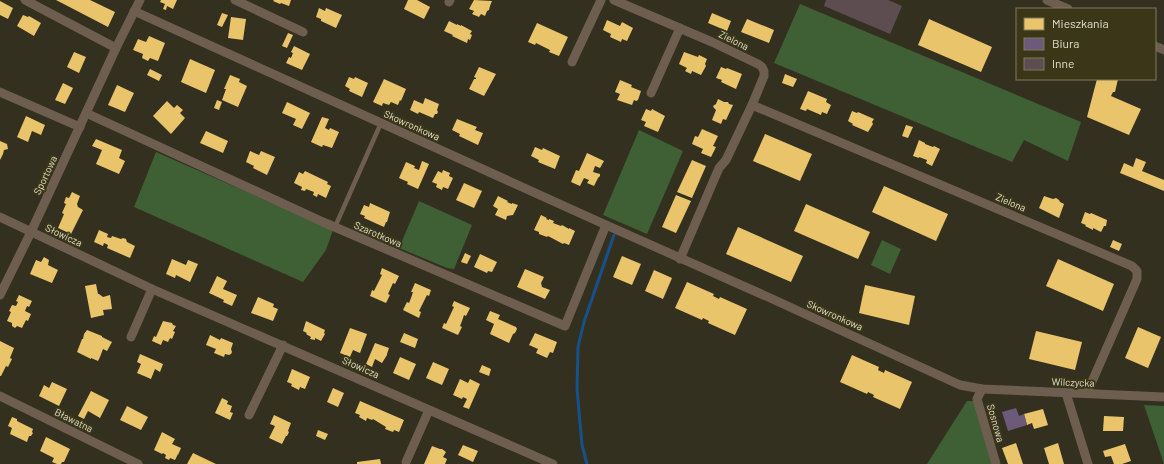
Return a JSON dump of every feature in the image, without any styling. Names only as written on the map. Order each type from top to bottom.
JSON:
[{"type":"street","points":[[25,0],[116,48]]},
{"type":"street","name":"Sportowa","points":[[0,295],[140,0]]},
{"type":"street","points":[[235,0],[303,32]]},
{"type":"street","points":[[572,62],[601,0]]},
{"type":"street","name":"Zielona","points":[[614,0],[719,45],[762,67],[764,71],[764,76],[752,105],[726,160],[719,168],[680,258]]},
{"type":"street","points":[[1047,0],[1066,8]]},
{"type":"street","name":"Skowronkowa","points":[[134,11],[960,384],[982,389]]},
{"type":"street","points":[[651,93],[680,28]]},
{"type":"street","points":[[0,92],[80,127]]},
{"type":"street","name":"Zielona","points":[[752,105],[1132,266],[1137,271],[1137,279],[1087,394]]},
{"type":"street","name":"Szarotkowa","points":[[86,113],[335,227],[565,326],[606,225]]},
{"type":"street","points":[[0,217],[31,232]]},
{"type":"street","name":"Słowicza","points":[[31,232],[152,289],[553,464]]},
{"type":"street","points":[[131,337],[152,289]]},
{"type":"street","points":[[249,415],[283,345]]},
{"type":"street","name":"Wilczycka","points":[[982,389],[1164,397]]},
{"type":"street","name":"Sosnowa","points":[[982,389],[978,399],[996,464]]},
{"type":"street","points":[[1066,393],[1088,464]]},
{"type":"street","name":"Bławatna","points":[[0,396],[138,464]]},
{"type":"street","points":[[406,462],[429,410]]},
{"type":"lane","points":[[335,227],[381,123]]},
{"type":"green space","points":[[800,4],[1081,122],[1068,161],[1024,140],[1012,162],[774,63]]},
{"type":"green space","points":[[639,130],[683,151],[647,234],[603,215]]},
{"type":"green space","points":[[156,152],[333,230],[326,250],[303,282],[134,207]]},
{"type":"green space","points":[[419,201],[472,225],[454,269],[447,268],[399,248]]},
{"type":"green space","points":[[882,240],[901,249],[890,274],[871,265]]},
{"type":"green space","points":[[967,401],[974,401],[993,464],[927,464]]},
{"type":"green space","points":[[1144,405],[1164,406],[1164,464]]},
{"type":"building: Mieszkania","points":[[56,0],[90,0],[115,12],[108,27]]},
{"type":"building: Mieszkania","points":[[161,0],[177,0],[173,9],[167,6],[166,10],[163,9],[165,4],[160,2]]},
{"type":"building: Mieszkania","points":[[291,0],[289,6],[280,4],[273,1]]},
{"type":"building: Mieszkania","points":[[408,0],[417,0],[430,7],[424,19],[404,9]]},
{"type":"building: Mieszkania","points":[[474,0],[492,1],[485,16],[481,14],[479,17],[472,14],[474,11],[469,9]]},
{"type":"building: Mieszkania","points":[[0,1],[13,8],[8,19],[0,15]]},
{"type":"building: Mieszkania","points":[[319,8],[325,11],[326,8],[342,15],[336,28],[316,17]]},
{"type":"building: Mieszkania","points":[[222,13],[228,15],[222,27],[217,25]]},
{"type":"building: Mieszkania","points":[[712,13],[731,21],[727,31],[708,23]]},
{"type":"building: Mieszkania","points":[[23,15],[29,16],[41,23],[34,36],[17,26]]},
{"type":"building: Mieszkania","points":[[231,17],[246,19],[243,40],[228,38]]},
{"type":"building: Mieszkania","points":[[747,19],[774,30],[769,43],[741,32]]},
{"type":"building: Mieszkania","points":[[929,19],[992,47],[981,72],[918,45]]},
{"type":"building: Mieszkania","points":[[607,20],[620,26],[622,22],[633,28],[627,41],[622,39],[621,42],[610,37],[611,34],[603,30]]},
{"type":"building: Mieszkania","points":[[449,21],[472,31],[470,34],[472,35],[470,40],[468,39],[467,43],[444,31]]},
{"type":"building: Mieszkania","points":[[537,23],[568,37],[559,56],[549,52],[550,50],[536,43],[535,45],[528,42]]},
{"type":"building: Mieszkania","points":[[288,33],[293,35],[287,48],[282,46]]},
{"type":"building: Mieszkania","points":[[149,36],[165,43],[158,61],[150,58],[148,61],[142,58],[143,54],[133,50],[138,39],[146,42]]},
{"type":"building: Mieszkania","points":[[294,46],[310,54],[302,70],[286,63],[289,57],[291,58],[293,53],[291,52]]},
{"type":"building: Mieszkania","points":[[74,52],[86,57],[79,73],[67,67]]},
{"type":"building: Mieszkania","points":[[684,52],[698,57],[699,55],[707,59],[705,64],[706,66],[701,75],[692,71],[691,74],[685,71],[687,68],[679,64]]},
{"type":"building: Mieszkania","points":[[190,59],[215,70],[206,93],[181,82]]},
{"type":"building: Mieszkania","points":[[479,67],[496,74],[484,96],[469,89],[474,79],[476,79],[474,77]]},
{"type":"building: Mieszkania","points":[[721,67],[742,74],[736,89],[716,78]]},
{"type":"building: Mieszkania","points":[[150,69],[162,75],[159,81],[147,75]]},
{"type":"building: Mieszkania","points":[[785,74],[797,79],[793,87],[782,83]]},
{"type":"building: Mieszkania","points":[[230,75],[240,79],[239,82],[247,86],[238,107],[222,100],[226,89],[224,89]]},
{"type":"building: Mieszkania","points":[[349,77],[354,79],[355,77],[368,83],[362,97],[349,91],[350,89],[345,86]]},
{"type":"building: Mieszkania","points":[[384,79],[406,89],[398,105],[391,102],[389,105],[383,103],[382,106],[373,102]]},
{"type":"building: Mieszkania","points":[[620,80],[641,91],[638,100],[634,100],[632,105],[617,100],[620,94],[615,92]]},
{"type":"building: Mieszkania","points":[[1097,80],[1118,80],[1115,92],[1113,92],[1111,96],[1141,109],[1129,135],[1087,117]]},
{"type":"building: Mieszkania","points":[[63,83],[73,88],[65,104],[55,100]]},
{"type":"building: Mieszkania","points":[[117,85],[134,93],[125,112],[108,105]]},
{"type":"building: Mieszkania","points":[[808,91],[827,99],[826,102],[831,105],[827,114],[822,112],[821,115],[807,109],[806,111],[800,109]]},
{"type":"building: Mieszkania","points":[[425,98],[439,104],[437,110],[438,112],[433,118],[410,110],[414,100],[423,104]]},
{"type":"building: Mieszkania","points":[[718,99],[733,105],[726,120],[723,119],[721,124],[712,120],[716,110],[713,106],[716,104]]},
{"type":"building: Mieszkania","points":[[217,100],[222,102],[219,110],[214,108]]},
{"type":"building: Mieszkania","points":[[167,101],[174,108],[177,105],[183,110],[180,113],[185,118],[171,134],[153,116]]},
{"type":"building: Mieszkania","points":[[287,102],[310,113],[302,129],[293,125],[296,119],[282,113]]},
{"type":"building: Mieszkania","points":[[646,109],[651,111],[652,109],[665,116],[658,132],[644,126],[646,122],[641,120]]},
{"type":"building: Mieszkania","points":[[852,111],[874,119],[868,132],[852,125],[853,124],[848,121]]},
{"type":"building: Mieszkania","points":[[26,116],[45,125],[41,135],[32,131],[28,142],[17,137]]},
{"type":"building: Mieszkania","points":[[322,117],[329,119],[325,128],[329,130],[330,128],[339,132],[332,148],[323,145],[322,147],[311,142]]},
{"type":"building: Mieszkania","points":[[457,119],[477,127],[475,130],[483,133],[478,145],[459,136],[460,134],[452,130]]},
{"type":"building: Mieszkania","points":[[906,125],[913,127],[908,138],[902,136]]},
{"type":"building: Mieszkania","points":[[702,129],[718,136],[713,146],[716,147],[711,157],[701,153],[703,149],[692,144],[695,136],[698,137]]},
{"type":"building: Mieszkania","points":[[206,131],[228,141],[223,153],[200,143]]},
{"type":"building: Mieszkania","points":[[765,134],[812,154],[800,181],[753,161]]},
{"type":"building: Mieszkania","points":[[96,139],[122,150],[119,158],[125,161],[119,174],[96,164],[102,150],[92,146]]},
{"type":"building: Mieszkania","points":[[919,140],[925,144],[940,149],[932,166],[926,163],[927,160],[913,156]]},
{"type":"building: Mieszkania","points":[[0,141],[7,144],[8,149],[4,150],[0,160]]},
{"type":"building: Mieszkania","points":[[535,147],[542,150],[543,148],[560,156],[555,169],[538,162],[539,160],[531,156]]},
{"type":"building: Mieszkania","points":[[250,151],[259,155],[261,151],[275,157],[267,175],[253,168],[254,166],[246,162]]},
{"type":"building: Mieszkania","points":[[587,153],[604,161],[600,168],[595,166],[593,172],[600,174],[600,176],[594,186],[587,183],[589,180],[584,178],[580,186],[571,182],[576,170],[579,171]]},
{"type":"building: Mieszkania","points":[[1136,158],[1146,162],[1142,171],[1164,180],[1164,191],[1120,173],[1124,163],[1133,167]]},
{"type":"building: Mieszkania","points":[[692,160],[706,166],[692,198],[677,192]]},
{"type":"building: Mieszkania","points":[[422,161],[429,164],[418,189],[399,178],[406,162],[415,166],[414,168],[419,170]]},
{"type":"building: Mieszkania","points":[[443,170],[450,173],[449,176],[453,178],[448,189],[443,187],[442,190],[436,187],[437,184],[432,182],[438,171],[442,173]]},
{"type":"building: Mieszkania","points":[[305,171],[328,182],[327,184],[331,186],[326,198],[318,194],[317,197],[313,195],[314,192],[306,189],[305,191],[301,190],[302,187],[294,183],[299,172],[303,174]]},
{"type":"building: Mieszkania","points":[[464,183],[482,191],[474,208],[456,200]]},
{"type":"building: Mieszkania","points":[[884,186],[948,214],[936,241],[872,212]]},
{"type":"building: Mieszkania","points":[[72,192],[80,196],[77,204],[78,207],[83,210],[71,234],[58,228],[64,214],[62,213],[66,204],[64,203],[66,197],[69,198]]},
{"type":"building: Mieszkania","points":[[676,195],[691,201],[676,233],[662,227]]},
{"type":"building: Mieszkania","points":[[498,196],[508,201],[507,202],[518,205],[513,215],[507,216],[506,220],[495,215],[498,209],[493,206]]},
{"type":"building: Mieszkania","points":[[1044,196],[1053,199],[1056,198],[1064,204],[1059,218],[1039,208]]},
{"type":"building: Mieszkania","points":[[370,203],[390,212],[384,227],[364,218],[365,216],[360,214],[364,205],[369,207]]},
{"type":"building: Mieszkania","points":[[806,204],[870,232],[858,259],[794,231]]},
{"type":"building: Mieszkania","points":[[1085,212],[1107,220],[1106,226],[1104,226],[1101,232],[1093,228],[1093,230],[1081,223]]},
{"type":"building: Mieszkania","points":[[541,215],[547,218],[546,219],[554,221],[553,223],[575,231],[569,245],[563,244],[548,236],[539,234],[539,232],[534,230]]},
{"type":"building: Mieszkania","points":[[738,227],[803,256],[791,282],[726,254]]},
{"type":"building: Mieszkania","points":[[99,230],[108,234],[107,237],[111,238],[112,236],[121,239],[123,238],[135,246],[130,258],[107,248],[108,245],[104,243],[103,246],[94,242]]},
{"type":"building: Mieszkania","points":[[1113,240],[1122,244],[1119,251],[1110,247]]},
{"type":"building: Mieszkania","points":[[465,253],[471,256],[467,264],[461,262]]},
{"type":"building: Mieszkania","points":[[480,254],[497,262],[492,272],[488,271],[487,273],[474,267]]},
{"type":"building: Mieszkania","points":[[622,256],[641,264],[632,285],[613,277]]},
{"type":"building: Mieszkania","points":[[44,257],[49,260],[48,265],[58,270],[52,283],[30,274],[36,260],[41,262]]},
{"type":"building: Mieszkania","points":[[172,259],[186,265],[188,260],[198,264],[190,282],[176,275],[175,278],[166,274]]},
{"type":"building: Mieszkania","points":[[1058,259],[1114,284],[1103,311],[1046,286]]},
{"type":"building: Mieszkania","points":[[382,268],[399,276],[395,284],[393,283],[386,303],[370,296],[372,290],[374,291],[382,275],[380,274]]},
{"type":"building: Mieszkania","points":[[525,269],[544,277],[541,283],[542,287],[550,290],[545,299],[517,287]]},
{"type":"building: Mieszkania","points":[[654,270],[672,278],[663,299],[645,291]]},
{"type":"building: Mieszkania","points":[[217,276],[227,281],[223,289],[237,295],[232,306],[223,302],[224,300],[209,293]]},
{"type":"building: Mieszkania","points":[[687,282],[714,294],[713,296],[719,299],[720,297],[747,309],[735,335],[708,323],[709,321],[703,318],[702,320],[675,308]]},
{"type":"building: Mieszkania","points":[[415,283],[431,290],[429,296],[427,295],[419,311],[421,312],[419,318],[403,310],[407,302],[409,303],[413,292],[411,292]]},
{"type":"building: Mieszkania","points":[[96,284],[98,294],[103,297],[110,295],[112,309],[103,310],[104,315],[91,318],[85,286]]},
{"type":"building: Mieszkania","points":[[865,285],[915,296],[909,325],[859,313]]},
{"type":"building: Mieszkania","points":[[19,295],[32,301],[29,307],[27,306],[25,311],[31,314],[28,321],[26,320],[22,328],[17,326],[15,328],[12,326],[12,323],[7,321],[11,312],[9,311],[12,305],[16,306],[18,302],[16,301]]},
{"type":"building: Mieszkania","points":[[258,297],[274,304],[273,307],[278,309],[273,321],[251,313]]},
{"type":"building: Mieszkania","points":[[454,301],[470,308],[466,316],[464,315],[460,326],[462,327],[458,335],[442,328],[444,323],[446,324],[454,307],[452,306]]},
{"type":"building: Mieszkania","points":[[490,311],[500,315],[498,319],[516,327],[517,329],[509,343],[490,334],[494,324],[486,320]]},
{"type":"building: Mieszkania","points":[[163,321],[172,323],[176,326],[173,331],[175,332],[172,339],[170,338],[168,342],[163,340],[161,345],[152,341],[154,336],[156,337]]},
{"type":"building: Mieszkania","points":[[306,321],[325,330],[325,334],[321,341],[315,338],[315,340],[310,339],[311,337],[303,331]]},
{"type":"building: Mieszkania","points":[[1138,327],[1161,337],[1148,368],[1125,358]]},
{"type":"building: Mieszkania","points":[[350,328],[367,334],[360,353],[353,350],[350,357],[340,353]]},
{"type":"building: Mieszkania","points":[[87,330],[112,342],[107,351],[103,349],[98,361],[77,352]]},
{"type":"building: Mieszkania","points":[[1036,331],[1082,342],[1075,370],[1029,359]]},
{"type":"building: Mieszkania","points":[[404,333],[418,339],[415,348],[400,342]]},
{"type":"building: Mieszkania","points":[[535,333],[557,342],[553,353],[550,352],[547,358],[536,353],[538,349],[529,345]]},
{"type":"building: Mieszkania","points":[[210,335],[220,340],[221,338],[233,343],[231,354],[225,354],[224,357],[214,353],[216,349],[206,345]]},
{"type":"building: Mieszkania","points":[[0,341],[14,348],[10,358],[12,359],[8,367],[6,366],[1,376],[0,376]]},
{"type":"building: Mieszkania","points":[[375,343],[389,348],[382,363],[375,359],[372,367],[366,364]]},
{"type":"building: Mieszkania","points":[[140,354],[163,364],[160,372],[155,369],[151,379],[137,373],[141,364],[137,362]]},
{"type":"building: Mieszkania","points":[[852,355],[879,367],[878,370],[884,373],[885,370],[912,382],[900,409],[873,397],[874,395],[868,392],[867,394],[840,382]]},
{"type":"building: Mieszkania","points":[[400,357],[416,364],[409,380],[393,373]]},
{"type":"building: Mieszkania","points":[[433,362],[449,369],[442,385],[426,378]]},
{"type":"building: Mieszkania","points":[[482,365],[491,369],[489,376],[479,372]]},
{"type":"building: Mieszkania","points":[[292,369],[310,377],[305,389],[300,387],[299,390],[287,382]]},
{"type":"building: Mieszkania","points":[[460,379],[468,383],[470,379],[480,384],[469,409],[463,407],[467,399],[463,397],[462,399],[453,395]]},
{"type":"building: Mieszkania","points":[[52,382],[67,389],[59,406],[39,396],[44,385],[49,388]]},
{"type":"building: Mieszkania","points":[[333,388],[344,393],[338,407],[327,402]]},
{"type":"building: Mieszkania","points":[[91,391],[109,400],[100,418],[88,411],[84,419],[78,416]]},
{"type":"building: Mieszkania","points":[[222,398],[228,401],[227,404],[232,406],[230,412],[233,413],[230,420],[215,413]]},
{"type":"building: Mieszkania","points":[[360,401],[404,420],[399,432],[394,430],[393,432],[385,429],[386,427],[373,419],[367,418],[366,421],[359,417],[360,415],[355,413]]},
{"type":"building: Mieszkania","points":[[127,406],[148,417],[141,430],[120,420]]},
{"type":"building: Mieszkania","points":[[1043,409],[1048,425],[1034,429],[1032,423],[1027,425],[1024,414]]},
{"type":"building: Mieszkania","points":[[274,415],[291,423],[289,432],[282,444],[269,438],[275,426],[270,424]]},
{"type":"building: Mieszkania","points":[[1104,416],[1124,417],[1123,431],[1103,431]]},
{"type":"building: Mieszkania","points":[[12,417],[33,429],[33,433],[29,436],[27,442],[10,434],[12,428],[8,426]]},
{"type":"building: Mieszkania","points":[[318,430],[328,434],[325,440],[316,436]]},
{"type":"building: Mieszkania","points":[[162,432],[175,439],[172,444],[181,448],[175,460],[170,458],[169,460],[165,458],[166,455],[163,453],[162,454],[154,450]]},
{"type":"building: Mieszkania","points":[[46,437],[70,449],[64,462],[61,464],[52,462],[54,458],[40,451]]},
{"type":"building: Mieszkania","points":[[1016,443],[1023,464],[1008,464],[1002,448]]},
{"type":"building: Mieszkania","points":[[1058,443],[1064,464],[1049,464],[1044,448]]},
{"type":"building: Mieszkania","points":[[1125,444],[1131,461],[1122,464],[1114,464],[1111,456],[1105,457],[1103,451]]},
{"type":"building: Mieszkania","points":[[463,445],[478,451],[473,462],[458,455]]},
{"type":"building: Mieszkania","points":[[432,446],[446,452],[443,457],[447,459],[445,464],[424,464]]},
{"type":"building: Mieszkania","points":[[193,453],[216,464],[187,464]]},
{"type":"building: Mieszkania","points":[[380,459],[381,464],[357,464],[357,462]]},
{"type":"building: Biura","points":[[1016,408],[1019,416],[1024,414],[1027,425],[1008,431],[1002,412]]},
{"type":"building: Inne","points":[[826,0],[888,0],[902,6],[890,34],[824,6]]},
{"type":"waterway","points":[[587,464],[582,445],[577,389],[578,347],[584,322],[614,235]]}]
